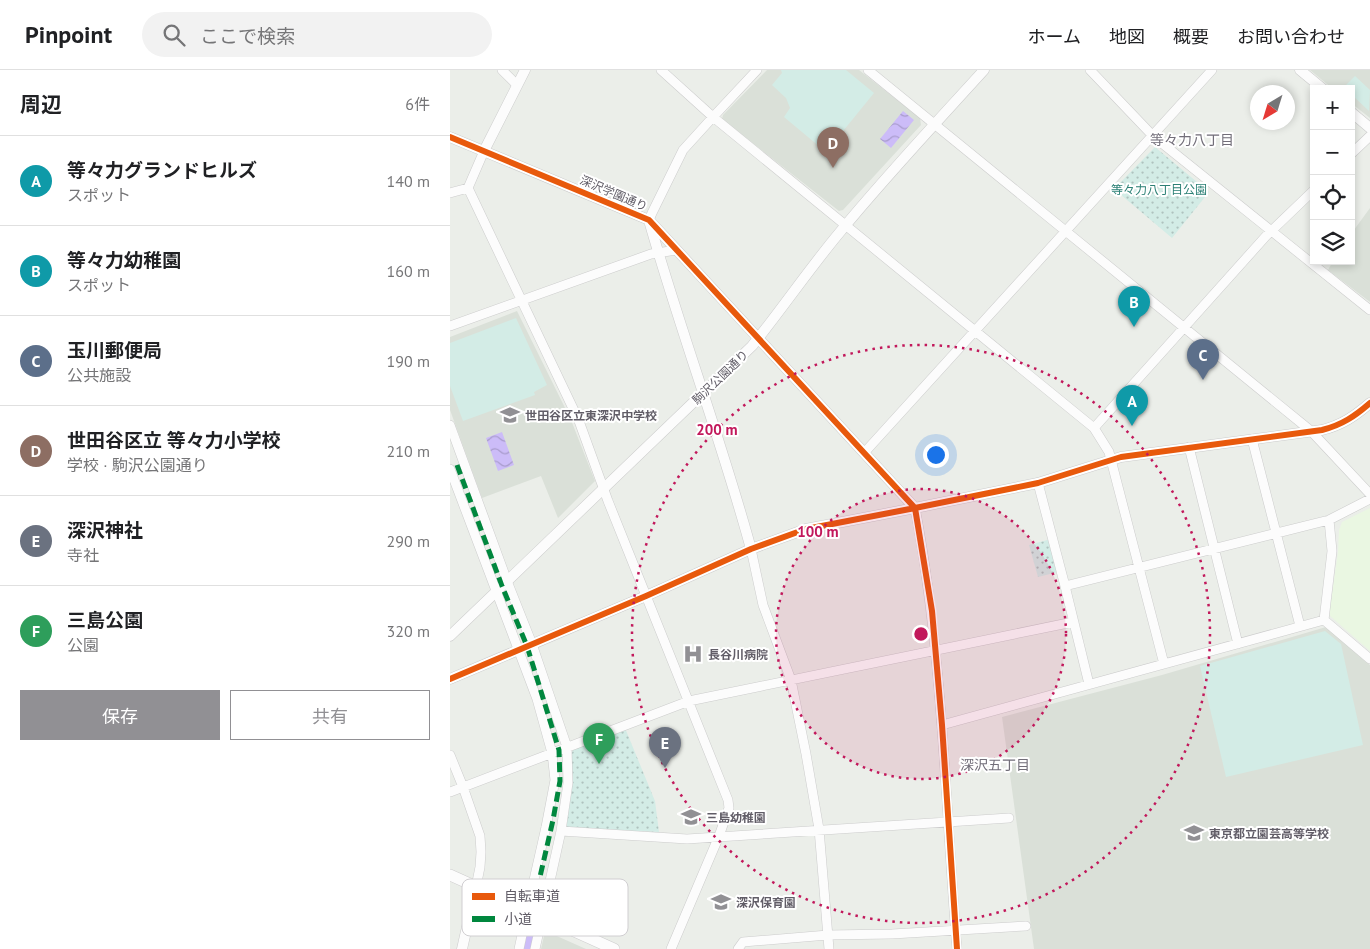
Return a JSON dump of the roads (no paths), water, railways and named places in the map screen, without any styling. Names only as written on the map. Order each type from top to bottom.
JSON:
[{"type":"main road","points":[[450,875],[462,881]]},
{"type":"main road","points":[[585,936],[614,949]]},
{"type":"street","points":[[502,70],[517,85]]},
{"type":"street","points":[[525,70],[484,151],[468,188],[579,421],[608,501],[728,800],[729,808],[719,836],[671,949]]},
{"type":"street","points":[[661,70],[713,117],[974,332],[1094,428],[1109,452],[1164,664]]},
{"type":"street","points":[[757,70],[684,150],[649,220],[726,461],[751,549],[763,605],[791,680],[819,829],[829,949]]},
{"type":"street","points":[[868,70],[1311,431],[1370,494]]},
{"type":"street","name":"駒沢公園通り","points":[[450,636],[752,346],[876,188],[984,70]]},
{"type":"street","points":[[1090,70],[1153,136],[1370,310]]},
{"type":"street","points":[[864,453],[1212,70]]},
{"type":"street","points":[[1300,70],[1318,85]]},
{"type":"street","points":[[1355,115],[1370,128]]},
{"type":"street","points":[[1355,150],[1370,136]]},
{"type":"street","name":"深沢学園通り","points":[[450,137],[649,220],[915,508]]},
{"type":"street","points":[[450,193],[468,188]]},
{"type":"street","points":[[1094,428],[1271,231],[1310,194]]},
{"type":"street","points":[[450,326],[658,252],[676,250]]},
{"type":"street","points":[[450,679],[646,596],[751,549],[806,529],[1038,483],[1111,459],[1135,454],[1328,428],[1354,417],[1370,403]]},
{"type":"street","points":[[450,425],[532,644],[567,748],[568,783],[561,831],[550,879]]},
{"type":"street","points":[[1252,439],[1300,626]]},
{"type":"street","points":[[1189,447],[1238,644]]},
{"type":"street","points":[[464,462],[450,468],[537,699],[552,753],[555,780],[534,879]]},
{"type":"street","points":[[1038,483],[1066,586],[1089,684]]},
{"type":"street","points":[[1066,586],[1329,520],[1370,499]]},
{"type":"street","points":[[915,508],[932,611],[942,725],[957,949]]},
{"type":"street","points":[[1324,620],[1332,551],[1329,520]]},
{"type":"street","points":[[942,725],[1324,620]]},
{"type":"street","points":[[1324,620],[1370,659]]},
{"type":"street","points":[[450,792],[689,701],[1073,622]]},
{"type":"street","points":[[450,755],[480,836],[481,852],[478,879]]},
{"type":"street","points":[[561,831],[687,839],[1008,818]]},
{"type":"street","points":[[738,949],[743,942],[828,935],[1026,926]]},
{"type":"street","points":[[462,949],[465,936]]},
{"type":"street","points":[[519,949],[522,936]]},
{"type":"street","points":[[535,949],[537,936]]},
{"type":"water","points":[[903,111],[914,120],[891,148],[880,139]]},
{"type":"water","points":[[502,432],[514,465],[498,471],[486,438]]},
{"type":"waterway","points":[[526,949],[529,936]]},
{"type":"place","name":"世田谷区立 等々力小学校","points":[[833,168]]},
{"type":"place","name":"等々力幼稚園","points":[[1134,327]]},
{"type":"place","name":"玉川郵便局","points":[[1203,380]]},
{"type":"place","name":"世田谷区立東深沢中学校","points":[[510,415]]},
{"type":"place","name":"等々力グランドヒルズ","points":[[1132,426]]},
{"type":"place","name":"長谷川病院","points":[[693,654]]},
{"type":"place","name":"三島公園","points":[[599,764]]},
{"type":"place","name":"深沢神社","points":[[665,768]]},
{"type":"place","name":"三島幼稚園","points":[[691,817]]},
{"type":"place","name":"東京都立園芸高等学校","points":[[1194,833]]},
{"type":"place","name":"深沢保育園","points":[[721,902]]},
{"type":"district","name":"等々力八丁目","points":[[1192,140]]},
{"type":"district","name":"深沢五丁目","points":[[995,765]]},
{"type":"park label","name":"等々力八丁目公園","points":[[1159,189]]}]
